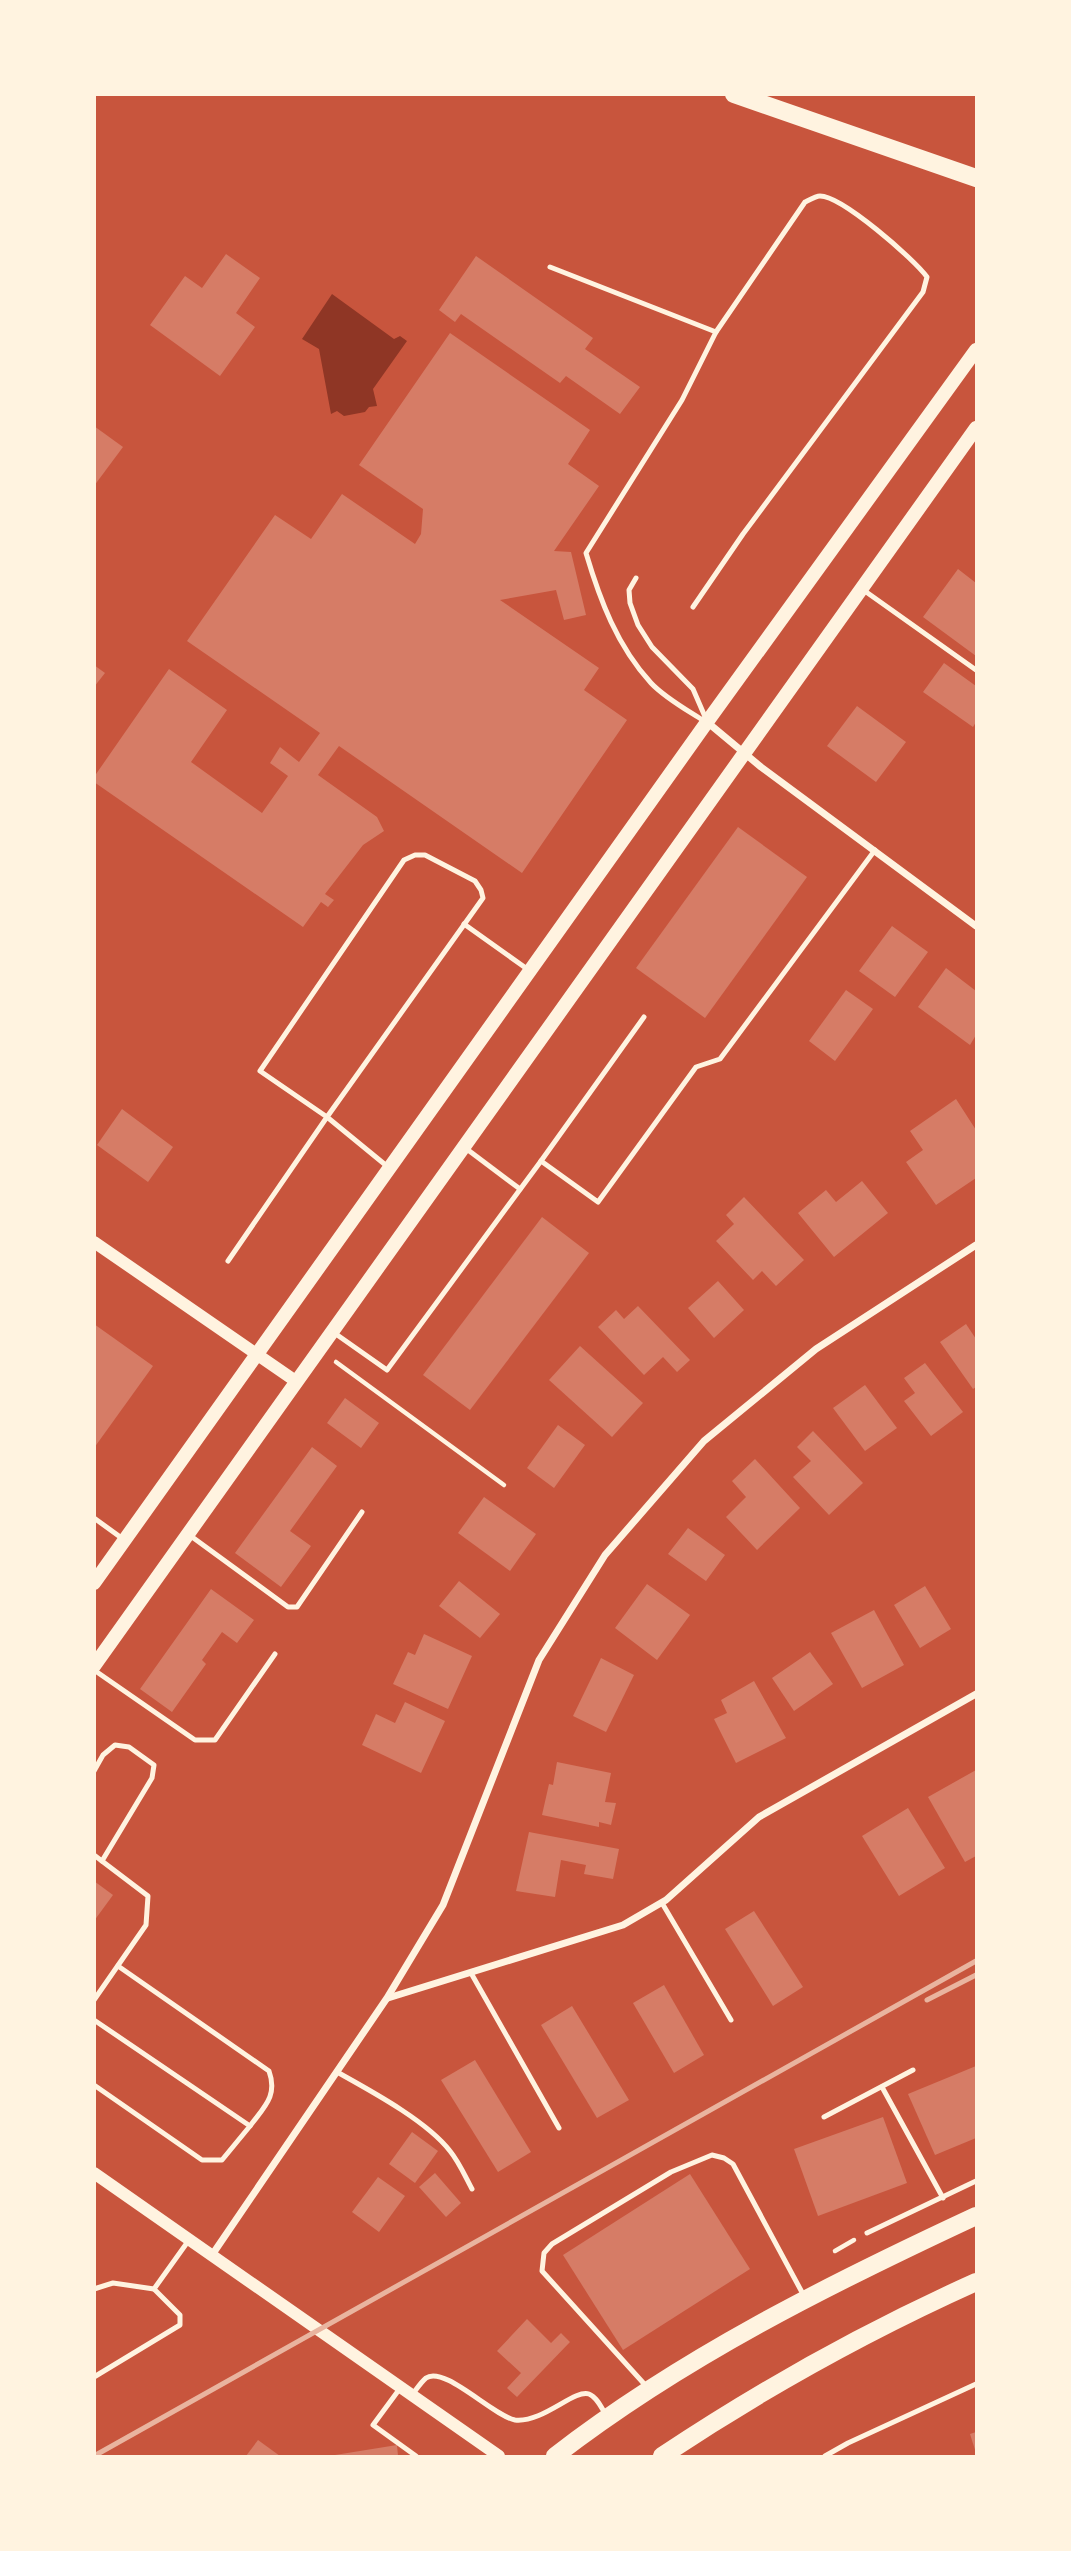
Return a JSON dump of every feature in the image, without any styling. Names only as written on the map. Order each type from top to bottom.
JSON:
[{"type":"main road","points":[[734,94],[976,178]]},
{"type":"main road","points":[[94,1583],[707,722],[976,350]]},
{"type":"main road","points":[[94,1668],[976,428]]},
{"type":"main road","points":[[555,2456],[726,2343],[806,2299],[976,2216]]},
{"type":"main road","points":[[662,2456],[838,2350],[925,2305],[976,2283]]},
{"type":"street","points":[[707,722],[744,753],[976,926]]},
{"type":"street","points":[[94,1242],[297,1382]]},
{"type":"street","points":[[212,2255],[387,1998],[443,1905],[539,1660],[604,1555],[704,1441],[816,1349],[976,1245]]},
{"type":"street","points":[[387,1998],[623,1925],[662,1903],[759,1817],[976,1694]]},
{"type":"street","points":[[94,2173],[499,2456]]},
{"type":"lane","points":[[693,607],[743,534],[923,292],[927,277],[918,265],[857,213],[837,200],[819,196],[805,202],[716,332],[682,400],[586,552],[601,603],[629,653],[652,684],[707,722]]},
{"type":"lane","points":[[550,267],[716,332]]},
{"type":"lane","points":[[636,578],[629,590],[630,603],[638,625],[652,647],[692,689],[707,722]]},
{"type":"lane","points":[[862,589],[976,670]]},
{"type":"lane","points":[[541,1161],[598,1202],[695,1067],[720,1059],[875,850]]},
{"type":"lane","points":[[228,1261],[327,1117],[483,898],[475,881],[425,855],[415,855],[404,860],[260,1071],[327,1117],[389,1168]]},
{"type":"lane","points":[[464,925],[530,971]]},
{"type":"lane","points":[[332,1331],[387,1370],[644,1017]]},
{"type":"lane","points":[[464,1147],[520,1189]]},
{"type":"lane","points":[[188,1534],[288,1606],[297,1607],[362,1512]]},
{"type":"lane","points":[[94,1518],[125,1540]]},
{"type":"lane","points":[[94,1668],[195,1740],[215,1740],[275,1654]]},
{"type":"lane","points":[[94,1771],[103,1755],[115,1745],[129,1747],[154,1765],[152,1778],[102,1861]]},
{"type":"lane","points":[[94,1855],[148,1896],[146,1925],[94,2000]]},
{"type":"lane","points":[[662,1903],[732,2020]]},
{"type":"lane","points":[[94,2085],[202,2160],[222,2160],[272,2095],[273,2082],[269,2071],[118,1966]]},
{"type":"lane","points":[[471,1973],[559,2128]]},
{"type":"lane","points":[[94,2020],[250,2126]]},
{"type":"lane","points":[[824,2117],[913,2070]]},
{"type":"lane","points":[[337,2072],[373,2092],[439,2139],[451,2152],[472,2189]]},
{"type":"lane","points":[[882,2087],[943,2198]]},
{"type":"lane","points":[[650,2391],[542,2271],[544,2253],[552,2244],[671,2172],[712,2155],[733,2164],[806,2299]]},
{"type":"lane","points":[[867,2233],[976,2180]]},
{"type":"lane","points":[[154,2289],[190,2239]]},
{"type":"lane","points":[[94,2289],[113,2283],[154,2289],[180,2315],[180,2325],[94,2378]]},
{"type":"lane","points":[[412,2395],[426,2378],[434,2376],[452,2381],[503,2417],[519,2420],[542,2416],[579,2394],[590,2394],[609,2419]]},
{"type":"lane","points":[[825,2456],[976,2384]]},
{"type":"lane","points":[[401,2387],[373,2425],[415,2456]]},
{"type":"path","points":[[336,1362],[504,1485]]},
{"type":"shaded area","points":[[332,294],[394,339],[400,336],[407,341],[373,389],[377,406],[369,407],[365,412],[344,416],[337,411],[331,414],[319,349],[302,339]]},
{"type":"building","points":[[226,254],[260,278],[236,313],[255,327],[220,376],[150,325],[185,276],[202,288]]},
{"type":"building","points":[[476,256],[593,338],[585,349],[640,387],[620,414],[566,376],[560,383],[461,314],[455,322],[439,310]]},
{"type":"building","points":[[450,333],[590,430],[568,464],[599,486],[554,551],[571,552],[586,615],[564,620],[556,590],[500,600],[599,668],[584,690],[627,720],[522,873],[339,746],[318,775],[377,817],[384,831],[363,845],[325,894],[334,900],[328,907],[321,902],[303,927],[94,782],[94,777],[169,669],[227,710],[191,762],[262,813],[288,776],[270,763],[280,747],[299,762],[320,733],[187,641],[275,515],[311,539],[342,494],[415,544],[421,534],[423,509],[359,465]]},
{"type":"building","points":[[94,426],[123,447],[94,486]]},
{"type":"building","points":[[958,569],[976,583],[976,656],[923,617]]},
{"type":"building","points":[[944,663],[976,686],[976,722],[973,727],[923,692]]},
{"type":"building","points":[[94,665],[105,673],[94,687]]},
{"type":"building","points":[[857,706],[906,742],[876,782],[827,746]]},
{"type":"building","points":[[738,827],[807,877],[705,1018],[636,968]]},
{"type":"building","points":[[892,926],[928,952],[895,997],[859,971]]},
{"type":"building","points":[[946,968],[976,991],[976,1035],[970,1045],[918,1007]]},
{"type":"building","points":[[846,990],[873,1009],[835,1061],[809,1041]]},
{"type":"building","points":[[956,1099],[976,1130],[976,1178],[936,1205],[906,1162],[923,1150],[910,1131]]},
{"type":"building","points":[[122,1109],[173,1147],[148,1182],[97,1145]]},
{"type":"building","points":[[862,1181],[888,1213],[834,1257],[798,1213],[826,1190],[836,1202]]},
{"type":"building","points":[[744,1197],[804,1260],[776,1286],[762,1271],[753,1280],[716,1241],[734,1224],[726,1215]]},
{"type":"building","points":[[542,1217],[589,1253],[470,1410],[423,1375]]},
{"type":"building","points":[[718,1281],[744,1310],[714,1338],[688,1308]]},
{"type":"building","points":[[638,1306],[690,1360],[677,1372],[663,1357],[644,1375],[598,1327],[616,1310],[624,1319]]},
{"type":"building","points":[[94,1324],[153,1366],[94,1448]]},
{"type":"building","points":[[966,1324],[976,1339],[976,1387],[973,1389],[940,1342]]},
{"type":"building","points":[[580,1346],[643,1403],[612,1437],[549,1380]]},
{"type":"building","points":[[925,1363],[963,1412],[931,1436],[904,1401],[915,1393],[904,1378]]},
{"type":"building","points":[[865,1385],[897,1428],[865,1451],[833,1408]]},
{"type":"building","points":[[345,1398],[379,1423],[361,1448],[327,1423]]},
{"type":"building","points":[[558,1425],[585,1445],[554,1488],[527,1468]]},
{"type":"building","points":[[813,1431],[863,1483],[829,1515],[793,1477],[811,1461],[797,1447]]},
{"type":"building","points":[[312,1447],[337,1466],[290,1531],[311,1546],[281,1587],[235,1553]]},
{"type":"building","points":[[755,1459],[800,1508],[757,1550],[726,1517],[746,1497],[732,1481]]},
{"type":"building","points":[[484,1497],[536,1534],[510,1571],[458,1533]]},
{"type":"building","points":[[688,1528],[725,1555],[706,1581],[668,1554]]},
{"type":"building","points":[[459,1581],[500,1614],[480,1638],[439,1606]]},
{"type":"building","points":[[647,1584],[690,1615],[657,1660],[615,1628]]},
{"type":"building","points":[[925,1586],[951,1629],[920,1648],[894,1605]]},
{"type":"building","points":[[211,1589],[254,1620],[237,1643],[222,1632],[202,1660],[206,1664],[172,1712],[140,1689]]},
{"type":"building","points":[[874,1610],[904,1665],[862,1688],[831,1633]]},
{"type":"building","points":[[424,1634],[472,1656],[448,1709],[393,1684],[408,1652],[415,1655]]},
{"type":"building","points":[[810,1652],[833,1684],[794,1711],[772,1678]]},
{"type":"building","points":[[601,1658],[634,1675],[606,1732],[573,1716]]},
{"type":"building","points":[[754,1681],[786,1738],[736,1763],[714,1719],[727,1713],[721,1700]]},
{"type":"building","points":[[405,1702],[445,1721],[421,1773],[362,1745],[376,1714],[395,1723]]},
{"type":"building","points":[[557,1762],[611,1773],[605,1802],[616,1803],[611,1825],[599,1822],[599,1827],[542,1815],[549,1784],[553,1785]]},
{"type":"building","points":[[976,1770],[976,1856],[965,1862],[928,1797]]},
{"type":"building","points":[[908,1808],[945,1868],[899,1896],[862,1836]]},
{"type":"building","points":[[529,1832],[619,1849],[613,1879],[584,1874],[586,1865],[561,1860],[555,1897],[516,1891]]},
{"type":"building","points":[[94,1881],[113,1895],[94,1921]]},
{"type":"building","points":[[754,1911],[803,1987],[773,2006],[725,1929]]},
{"type":"building","points":[[664,1985],[704,2055],[674,2073],[633,2003]]},
{"type":"building","points":[[572,2006],[629,2100],[597,2118],[541,2025]]},
{"type":"building","points":[[475,2060],[531,2152],[498,2172],[441,2080]]},
{"type":"building","points":[[976,2066],[976,2138],[935,2155],[908,2094]]},
{"type":"building","points":[[883,2117],[907,2183],[818,2216],[794,2149]]},
{"type":"building","points":[[412,2132],[438,2151],[415,2183],[389,2164]]},
{"type":"building","points":[[435,2173],[461,2203],[446,2217],[419,2187]]},
{"type":"building","points":[[690,2174],[750,2269],[623,2350],[563,2255]]},
{"type":"building","points":[[378,2177],[405,2196],[379,2232],[352,2212]]},
{"type":"building","points":[[527,2319],[551,2343],[561,2333],[570,2342],[517,2397],[507,2388],[521,2373],[497,2351]]},
{"type":"building","points":[[976,2432],[976,2453],[970,2434]]},
{"type":"building","points":[[258,2440],[280,2456],[246,2456]]},
{"type":"building","points":[[397,2445],[398,2456],[335,2456],[335,2455]]},
{"type":"railway","points":[[94,2456],[976,1961]]},
{"type":"railway","points":[[927,2000],[976,1975]]}]
